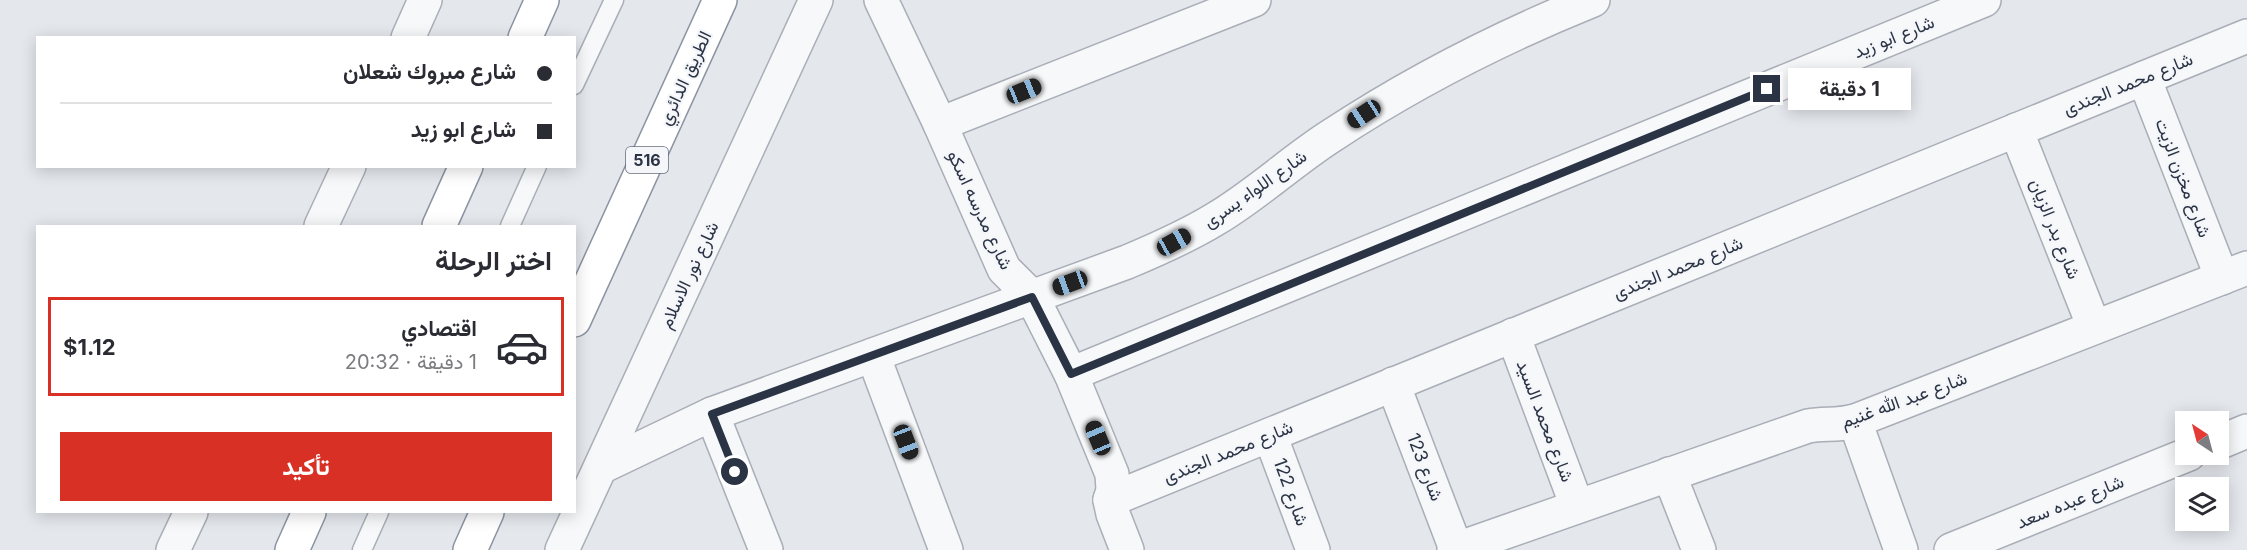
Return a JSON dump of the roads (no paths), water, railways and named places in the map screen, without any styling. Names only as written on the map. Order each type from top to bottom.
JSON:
[{"type":"highway","points":[[526,36],[542,0]]},
{"type":"highway","name":"الطريق الدائري","points":[[576,316],[720,0]]},
{"type":"highway","points":[[439,225],[465,168]]},
{"type":"highway","points":[[292,550],[309,513]]},
{"type":"highway","points":[[470,550],[487,513]]},
{"type":"street","points":[[409,36],[425,0]]},
{"type":"street","name":"شارع نور الاسلام","points":[[573,541],[601,467],[816,0]]},
{"type":"street","name":"شارع مدرسه اسكو","points":[[881,0],[940,124],[1004,269],[1032,297],[1071,374],[1112,474],[1113,490],[1110,500],[1127,550]]},
{"type":"street","points":[[940,124],[1254,0]]},
{"type":"street","name":"شارع اللواء يسرى","points":[[601,467],[712,414],[1127,262],[1174,242],[1218,217],[1329,137],[1400,92],[1475,51],[1593,0]]},
{"type":"street","name":"شارع ابو زيد","points":[[1071,374],[1984,0]]},
{"type":"street","name":"شارع محمد الجندى","points":[[1110,500],[2247,36]]},
{"type":"street","name":"شارع مخزن الزيت","points":[[2144,78],[2234,273]]},
{"type":"street","name":"شارع بدر الزيان","points":[[2016,130],[2094,327]]},
{"type":"street","points":[[321,225],[348,168]]},
{"type":"street","name":"شارع عبد الله غنيم","points":[[1455,550],[1507,541],[1577,506],[1808,426],[1824,424],[1836,426],[1855,421],[2234,273]]},
{"type":"street","name":"شارع محمد السيد","points":[[1514,335],[1577,506]]},
{"type":"street","points":[[873,355],[946,550]]},
{"type":"street","name":"شارع 123","points":[[1393,384],[1455,550]]},
{"type":"street","points":[[712,414],[766,550]]},
{"type":"street","points":[[1855,421],[1901,550]]},
{"type":"street","points":[[2229,438],[2247,431]]},
{"type":"street","name":"شارع 122","points":[[1270,435],[1313,550]]},
{"type":"street","name":"شارع عبده سعد","points":[[1951,550],[2175,460]]},
{"type":"street","points":[[1670,474],[1699,550]]},
{"type":"street","points":[[173,550],[191,513]]},
{"type":"lane","points":[[576,82],[614,0]]},
{"type":"lane","points":[[510,225],[536,168]]},
{"type":"lane","points":[[362,550],[380,513]]}]
